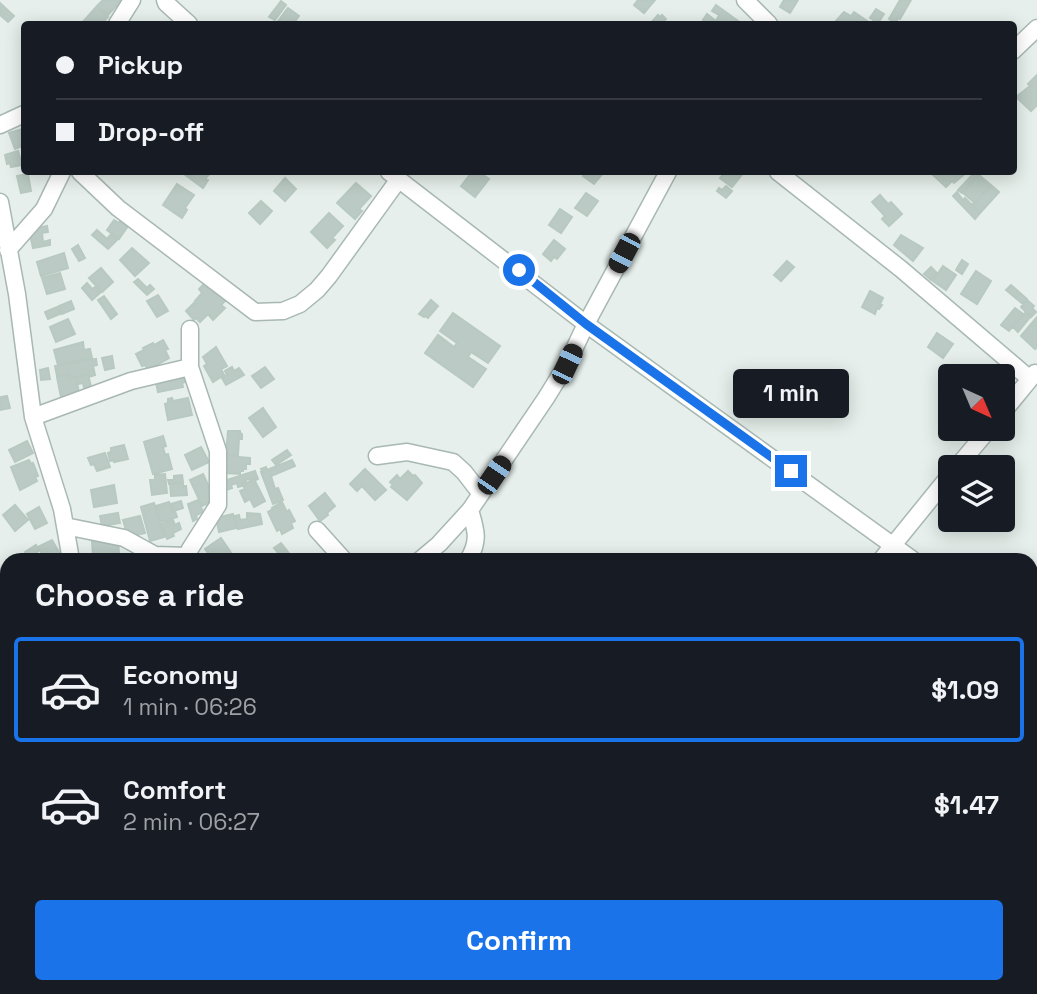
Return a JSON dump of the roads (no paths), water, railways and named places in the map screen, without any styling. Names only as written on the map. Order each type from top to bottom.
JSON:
[{"type":"street","points":[[119,21],[132,0]]},
{"type":"street","points":[[745,0],[766,21]]},
{"type":"street","points":[[164,1],[186,21]]},
{"type":"street","points":[[1017,47],[1037,28]]},
{"type":"street","points":[[0,125],[21,115]]},
{"type":"street","points":[[8,250],[44,209],[61,175]]},
{"type":"street","points":[[83,175],[118,208],[254,312],[283,311],[300,304],[317,290],[329,276],[394,175],[586,324],[903,553]]},
{"type":"street","points":[[428,553],[470,510],[547,398],[666,175]]},
{"type":"street","points":[[782,175],[1034,375],[1015,398]]},
{"type":"street","points":[[0,202],[17,294],[33,417],[62,509],[70,553]]},
{"type":"street","points":[[190,329],[190,367],[218,452],[219,505],[190,553]]},
{"type":"street","points":[[33,417],[131,381],[190,367]]},
{"type":"street","points":[[967,455],[979,441]]},
{"type":"street","points":[[377,456],[407,452],[453,462],[481,494]]},
{"type":"street","points":[[886,553],[938,489]]},
{"type":"street","points":[[470,510],[477,531],[472,553]]},
{"type":"street","points":[[65,526],[124,538],[151,553]]},
{"type":"street","points":[[317,530],[338,553]]}]
